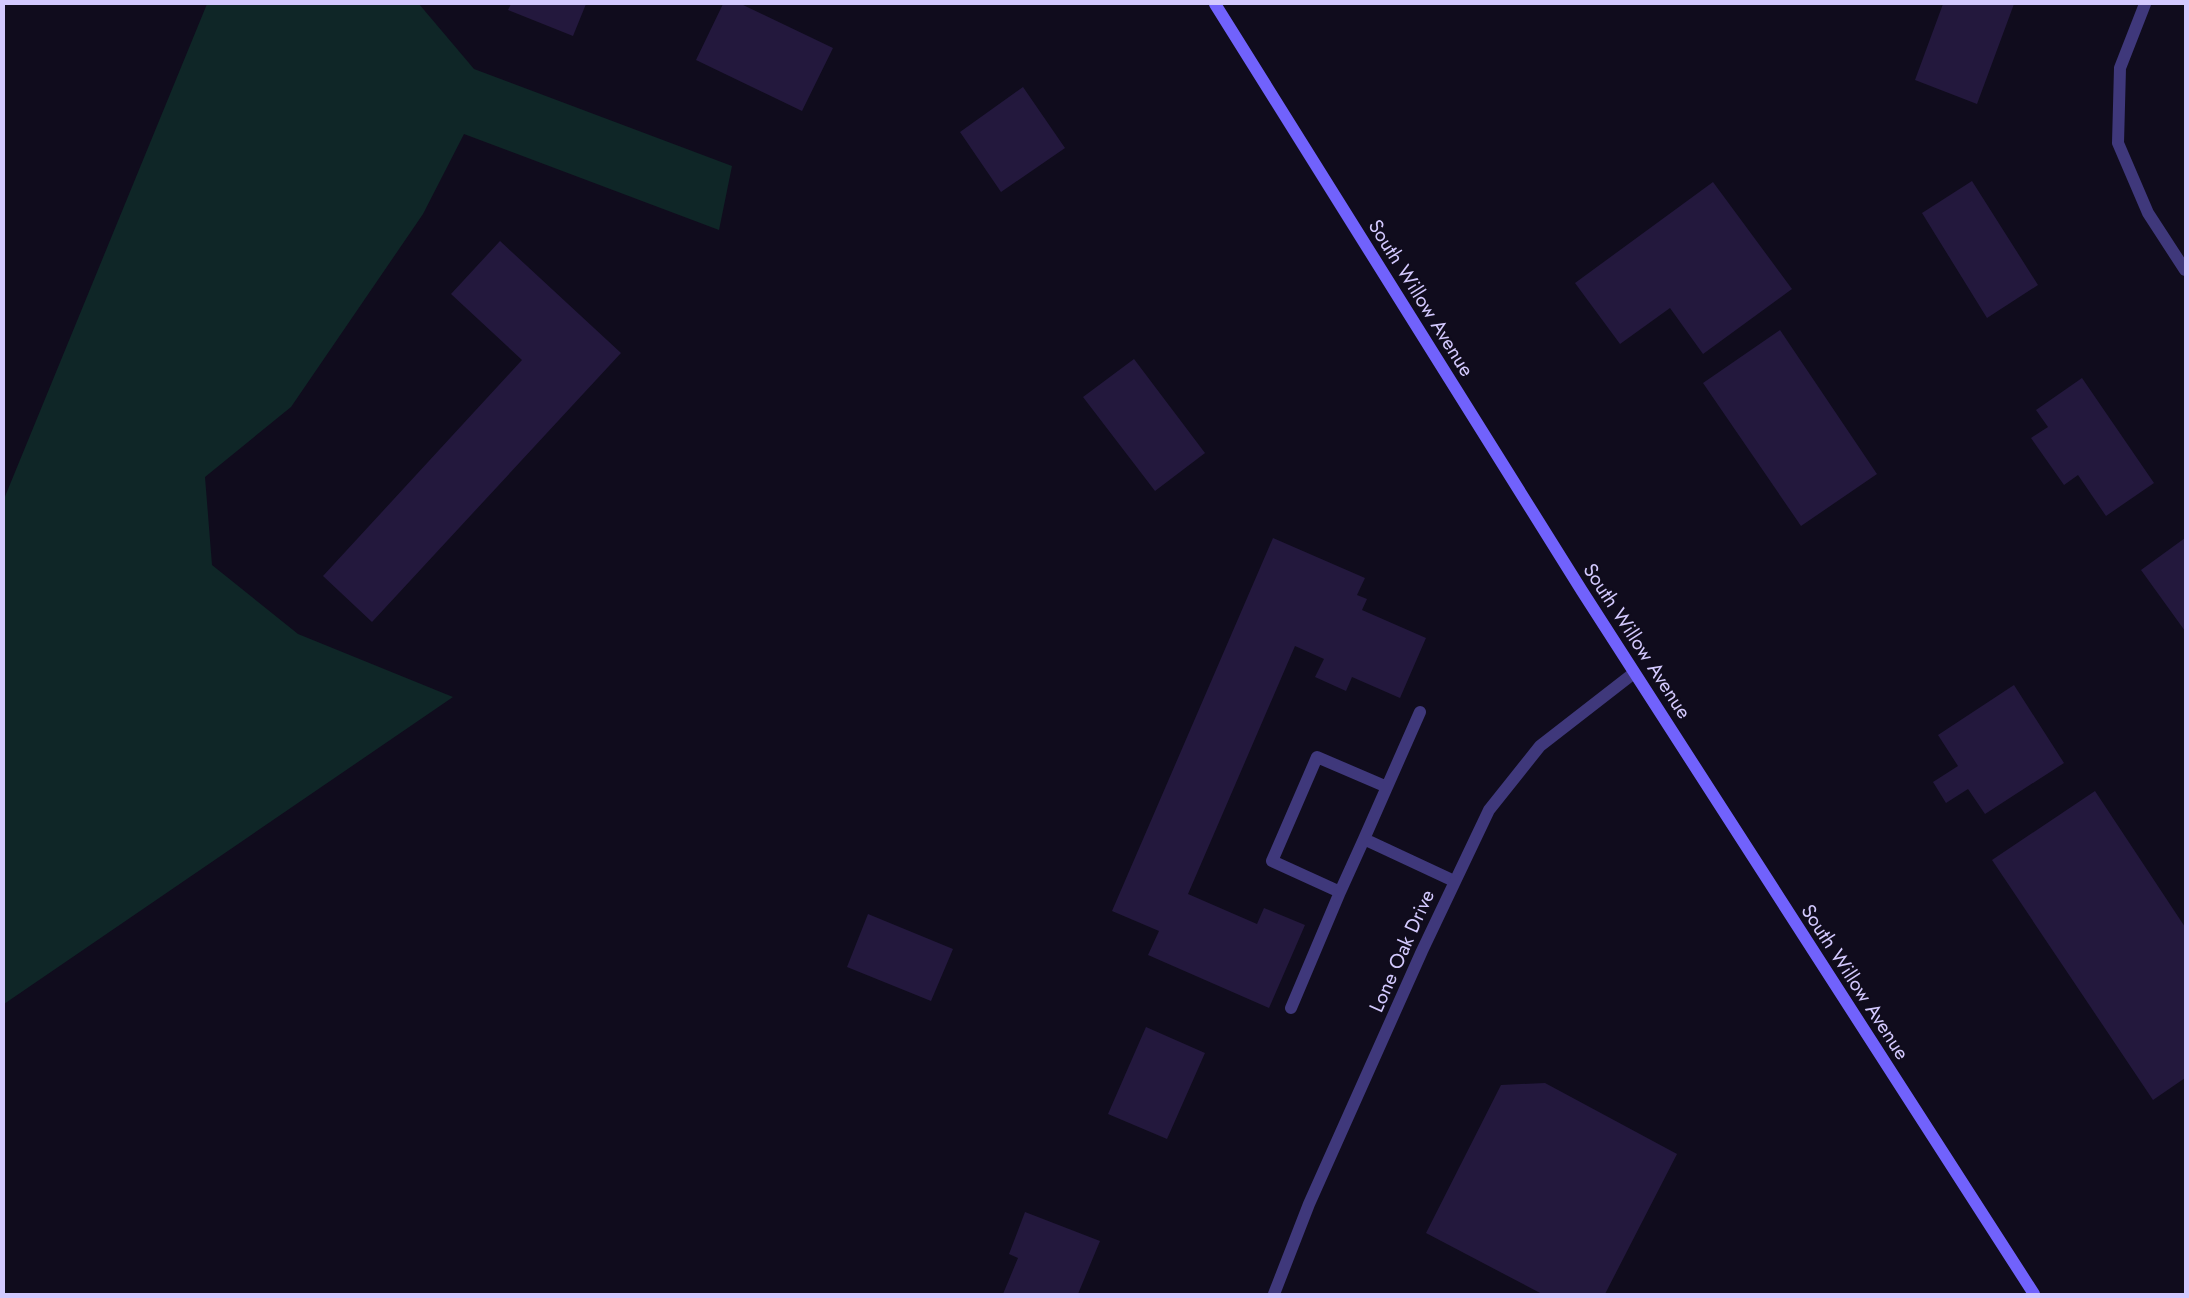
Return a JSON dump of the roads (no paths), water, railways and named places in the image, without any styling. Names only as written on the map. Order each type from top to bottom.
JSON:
[{"type":"main road","name":"South Willow Avenue","points":[[1215,4],[1634,673],[2034,1294]]},
{"type":"street","points":[[2145,4],[2120,68],[2118,143],[2148,213],[2185,270]]},
{"type":"street","name":"Lone Oak Drive","points":[[1274,1294],[1309,1204],[1454,881],[1489,810],[1540,746],[1634,673]]},
{"type":"street","points":[[1291,1008],[1420,712]]},
{"type":"street","points":[[1340,892],[1272,861],[1317,756],[1387,787]]},
{"type":"street","points":[[1364,839],[1454,881]]}]
